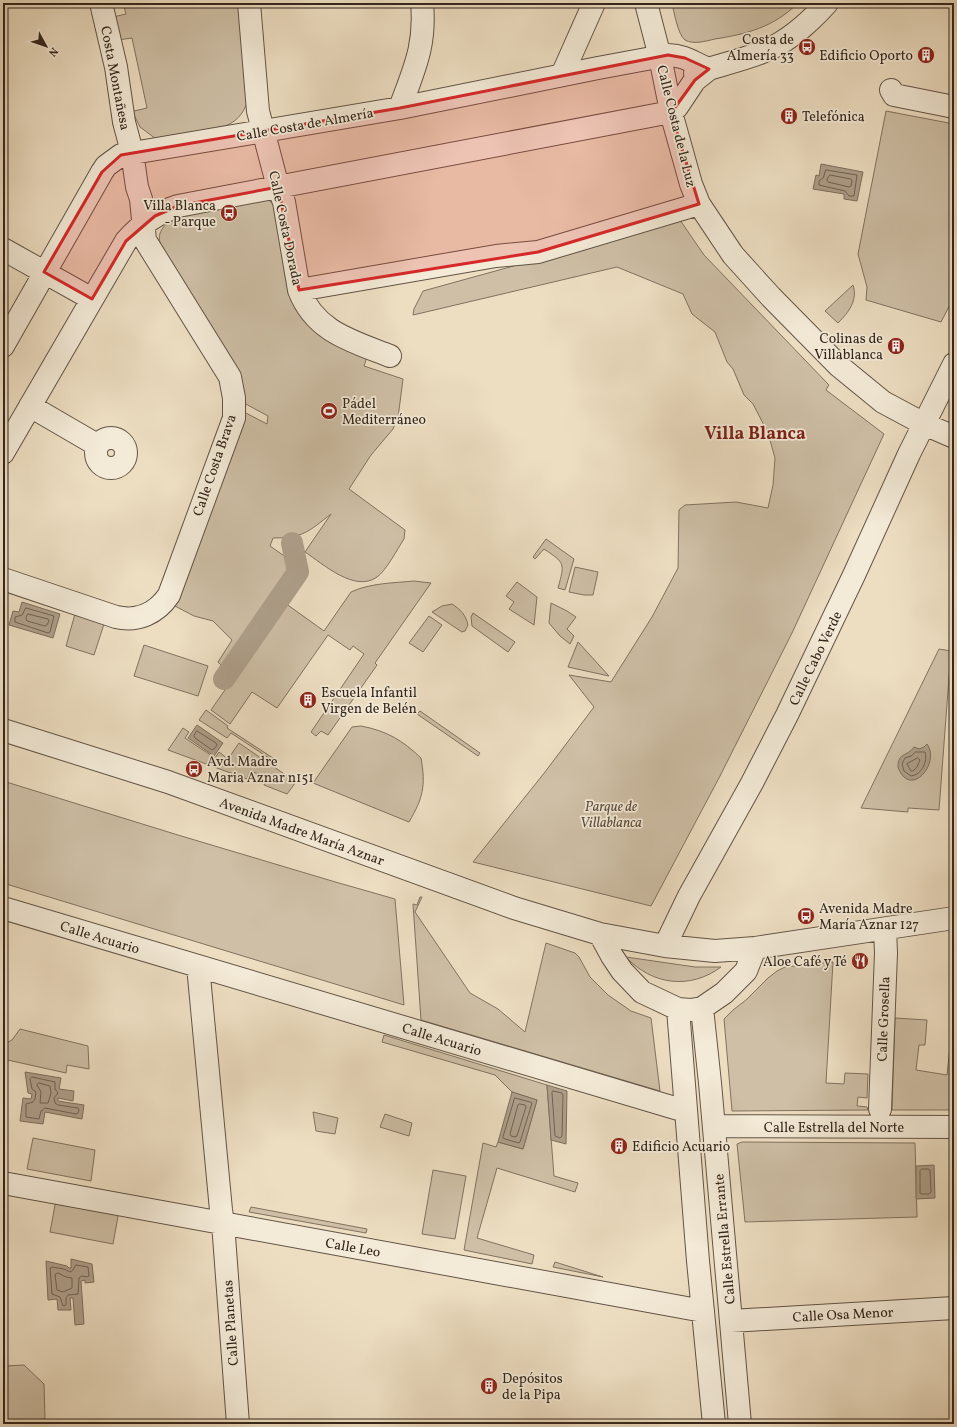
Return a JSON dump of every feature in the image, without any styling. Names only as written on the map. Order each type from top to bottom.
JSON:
[{"type":"street","name":"Costa Montañesa","points":[[101,3],[116,67],[124,122],[132,152]]},
{"type":"street","name":"Calle Costa Dorada","points":[[249,3],[258,112],[278,187],[284,202],[299,290],[303,301],[311,312],[326,327],[344,338],[390,356]]},
{"type":"street","points":[[400,108],[420,51],[424,27],[422,3]]},
{"type":"street","points":[[562,76],[594,3]]},
{"type":"street","name":"Calle Costa de la Luz","points":[[646,3],[660,57],[671,112],[691,184],[699,204],[733,255],[771,297],[839,366],[883,402],[924,424],[954,437]]},
{"type":"street","points":[[665,82],[755,55],[776,46],[800,29],[827,3]]},
{"type":"street","name":"Calle Costa de Almería","points":[[3,346],[106,166],[121,155],[400,108],[660,57],[674,56],[685,58],[709,69]]},
{"type":"street","points":[[3,453],[126,241],[143,224],[165,210],[178,206],[671,112],[677,107],[695,80],[709,69]]},
{"type":"street","points":[[891,90],[894,95],[954,107]]},
{"type":"street","name":"Calle Costa Brava","points":[[3,579],[122,618],[138,617],[150,613],[165,600],[169,594],[234,418],[234,398],[230,377],[145,240],[141,199],[137,187],[132,152]]},
{"type":"street","points":[[299,290],[496,256],[538,252],[699,204]]},
{"type":"street","points":[[3,249],[92,299]]},
{"type":"street","name":"Calle Cabo Verde","points":[[664,946],[689,896],[752,783],[787,715],[841,604],[924,424],[954,364]]},
{"type":"street","points":[[30,406],[98,445]]},
{"type":"street","name":"Avenida Madre María Aznar","points":[[3,730],[168,782],[514,908],[600,934],[664,946],[714,951],[755,948],[954,918]]},
{"type":"street","name":"Calle Acuario","points":[[3,908],[685,1111]]},
{"type":"street","name":"Calle Grosella","points":[[880,1109],[886,953],[885,929]]},
{"type":"street","points":[[600,934],[612,956],[622,970],[642,992],[678,1009],[691,1010],[702,1008],[724,993],[746,971],[755,948]]},
{"type":"street","points":[[198,966],[223,1223]]},
{"type":"street","name":"Calle Estrella Errante","points":[[702,1008],[714,1126],[740,1424]]},
{"type":"street","name":"Calle Estrella Errante","points":[[678,1009],[685,1111],[714,1424]]},
{"type":"street","name":"Calle Estrella del Norte","points":[[714,1126],[954,1127]]},
{"type":"street","name":"Calle Leo","points":[[3,1183],[703,1311]]},
{"type":"street","name":"Calle Planetas","points":[[223,1223],[238,1424]]},
{"type":"street","name":"Calle Osa Menor","points":[[731,1321],[954,1308]]},
{"type":"highlighted area","points":[[668,55],[685,58],[709,69],[695,80],[671,113],[699,204],[538,252],[299,290],[278,187],[178,206],[155,216],[126,241],[92,299],[44,272],[102,172],[121,155],[400,108]]},
{"type":"green space","points":[[123,3],[239,3],[247,103],[239,117],[225,126],[156,139],[140,127],[133,113],[134,111],[147,108],[132,38],[118,40],[113,17],[126,14]]},
{"type":"green space","points":[[672,3],[798,3],[770,24],[760,28],[738,35],[704,42],[696,42],[685,40],[680,33]]},
{"type":"green space","points":[[886,111],[954,124],[954,297],[941,322],[866,300],[867,287],[858,254]]},
{"type":"green space","points":[[267,199],[277,210],[289,291],[368,354],[364,366],[403,379],[398,418],[393,429],[371,455],[349,489],[405,530],[404,539],[388,565],[377,577],[368,581],[359,582],[340,575],[305,552],[331,514],[305,533],[291,537],[273,538],[270,546],[290,560],[292,571],[224,668],[218,662],[232,640],[213,621],[194,616],[173,605],[242,411],[267,424],[268,416],[242,402],[159,239],[161,231],[165,225],[175,218],[175,214]]},
{"type":"green space","name":"Parque de Villablanca","points":[[680,220],[704,255],[829,385],[826,390],[884,434],[792,633],[720,776],[651,906],[473,862],[545,772],[594,707],[569,675],[611,682],[652,617],[678,568],[679,510],[685,505],[736,502],[768,508],[773,485],[775,458],[768,433],[753,404],[744,395],[733,369],[727,362],[715,332],[692,314],[683,294],[617,267],[413,315],[414,309],[423,291]]},
{"type":"green space","points":[[853,285],[854,296],[852,306],[838,323],[825,311]]},
{"type":"green space","points":[[546,539],[574,559],[565,590],[558,588],[562,573],[562,564],[560,561],[544,549],[535,559],[533,557]]},
{"type":"green space","points":[[575,567],[598,572],[593,595],[569,592]]},
{"type":"green space","points":[[414,581],[431,583],[375,663],[377,665],[328,735],[321,731],[316,736],[311,732],[364,654],[353,646],[350,650],[328,635],[277,708],[252,692],[230,724],[211,710],[285,603],[324,631],[351,592],[374,585]]},
{"type":"green space","points":[[517,582],[537,597],[534,625],[509,609],[514,602],[506,596]]},
{"type":"green space","points":[[551,603],[576,617],[567,629],[574,636],[570,644],[560,636],[549,623]]},
{"type":"green space","points":[[452,604],[460,610],[466,618],[468,625],[465,631],[462,632],[432,612],[442,606]]},
{"type":"green space","points":[[473,613],[515,642],[508,652],[472,626],[471,617]]},
{"type":"green space","points":[[75,614],[104,624],[94,655],[66,646]]},
{"type":"green space","points":[[429,616],[442,625],[423,652],[409,643]]},
{"type":"green space","points":[[578,642],[609,676],[568,667]]},
{"type":"green space","points":[[144,645],[208,666],[198,696],[134,676]]},
{"type":"green space","points":[[939,649],[951,651],[939,810],[908,808],[908,812],[861,808]]},
{"type":"green space","points":[[206,710],[228,726],[227,728],[276,760],[275,762],[231,733],[227,738],[199,720]]},
{"type":"green space","points":[[420,711],[480,753],[478,756],[417,714]]},
{"type":"green space","points":[[361,726],[394,737],[421,758],[423,776],[422,792],[409,822],[313,783],[352,727]]},
{"type":"green space","points":[[183,728],[189,732],[185,738],[215,758],[219,752],[228,759],[239,743],[296,782],[287,794],[264,785],[267,777],[250,771],[247,779],[168,750]]},
{"type":"green space","points":[[3,781],[178,835],[395,899],[404,1005],[3,883]]},
{"type":"green space","points":[[420,897],[422,897],[415,912],[470,993],[498,1009],[525,1032],[546,943],[575,953],[579,957],[590,977],[608,995],[631,1011],[651,1018],[660,1091],[421,1020],[413,904],[417,905]]},
{"type":"green space","points":[[626,957],[695,967],[721,967],[697,979],[672,981],[659,979],[647,974]]},
{"type":"green space","points":[[833,962],[826,1083],[844,1084],[845,1073],[868,1074],[867,1098],[858,1097],[857,1106],[867,1107],[868,1110],[732,1111],[724,1019],[777,971],[785,967]]},
{"type":"green space","points":[[954,1009],[954,1110],[892,1110],[895,1018],[927,1020],[925,1045],[919,1045],[916,1070],[947,1075]]},
{"type":"green space","points":[[20,1029],[88,1046],[89,1069],[67,1065],[66,1073],[3,1059],[3,1045],[12,1040]]},
{"type":"green space","points":[[384,1035],[547,1085],[554,1176],[578,1183],[575,1192],[497,1168],[477,1238],[534,1255],[532,1264],[464,1250],[483,1143],[496,1147],[498,1142],[523,1149],[537,1100],[512,1092],[495,1075],[382,1042]]},
{"type":"green space","points":[[313,1112],[338,1118],[335,1134],[316,1131]]},
{"type":"green space","points":[[385,1114],[412,1123],[409,1136],[380,1127]]},
{"type":"green space","points":[[33,1138],[95,1150],[91,1181],[27,1169]]},
{"type":"green space","points":[[742,1142],[915,1143],[917,1217],[745,1222],[737,1144]]},
{"type":"green space","points":[[433,1170],[466,1176],[455,1239],[422,1234]]},
{"type":"green space","points":[[56,1200],[119,1211],[113,1244],[50,1232]]},
{"type":"green space","points":[[251,1207],[367,1229],[366,1233],[249,1212]]},
{"type":"green space","points":[[555,1262],[603,1277],[553,1267]]},
{"type":"green space","points":[[3,1360],[5,1360],[5,1366],[24,1365],[44,1384],[45,1419],[3,1422]]},
{"type":"water","points":[[821,164],[863,172],[857,201],[844,199],[844,194],[813,189],[816,175],[819,176]]},
{"type":"water","points":[[22,602],[60,614],[53,638],[9,625],[13,611],[19,612]]},
{"type":"water","points":[[197,725],[223,743],[214,756],[188,738]]},
{"type":"water","points":[[927,744],[930,752],[930,760],[922,775],[916,779],[910,780],[903,776],[898,767],[898,762],[901,757],[914,747],[919,749]]},
{"type":"water","points":[[25,1072],[61,1078],[59,1089],[74,1091],[73,1101],[58,1098],[58,1101],[84,1105],[82,1119],[45,1112],[43,1124],[20,1121],[23,1098],[31,1099],[32,1094],[28,1093]]},
{"type":"water","points":[[547,1085],[567,1091],[566,1144],[551,1140]]},
{"type":"water","points":[[512,1092],[537,1100],[523,1149],[498,1142]]},
{"type":"water","points":[[934,1165],[935,1198],[916,1199],[916,1166]]},
{"type":"water","points":[[71,1259],[92,1264],[94,1282],[85,1283],[85,1280],[81,1281],[84,1324],[75,1325],[73,1298],[70,1298],[71,1310],[58,1310],[57,1299],[48,1300],[46,1261],[71,1268]]},
{"type":"waterway","points":[[224,679],[298,572],[292,543]]},
{"type":"place","name":"Costa de Almería 33","points":[[807,47]]},
{"type":"place","name":"Edificio Oporto","points":[[926,55]]},
{"type":"place","name":"Telefónica","points":[[789,116]]},
{"type":"place","name":"Villa Blanca - Parque","points":[[229,213]]},
{"type":"place","name":"Colinas de Villablanca","points":[[896,346]]},
{"type":"place","name":"Pádel Mediterráneo","points":[[329,411]]},
{"type":"place","name":"Escuela Infantil Virgen de Belén","points":[[308,700]]},
{"type":"place","name":"Avd. Madre Maria Aznar n151","points":[[194,769]]},
{"type":"place","name":"Avenida Madre María Aznar 127","points":[[806,916]]},
{"type":"place","name":"Aloe Café y Té","points":[[860,961]]},
{"type":"place","name":"Edificio Acuario","points":[[619,1146]]},
{"type":"place","name":"Depósitos de la Pipa","points":[[489,1386]]},
{"type":"district","name":"Villa Blanca","points":[[755,433]]}]
